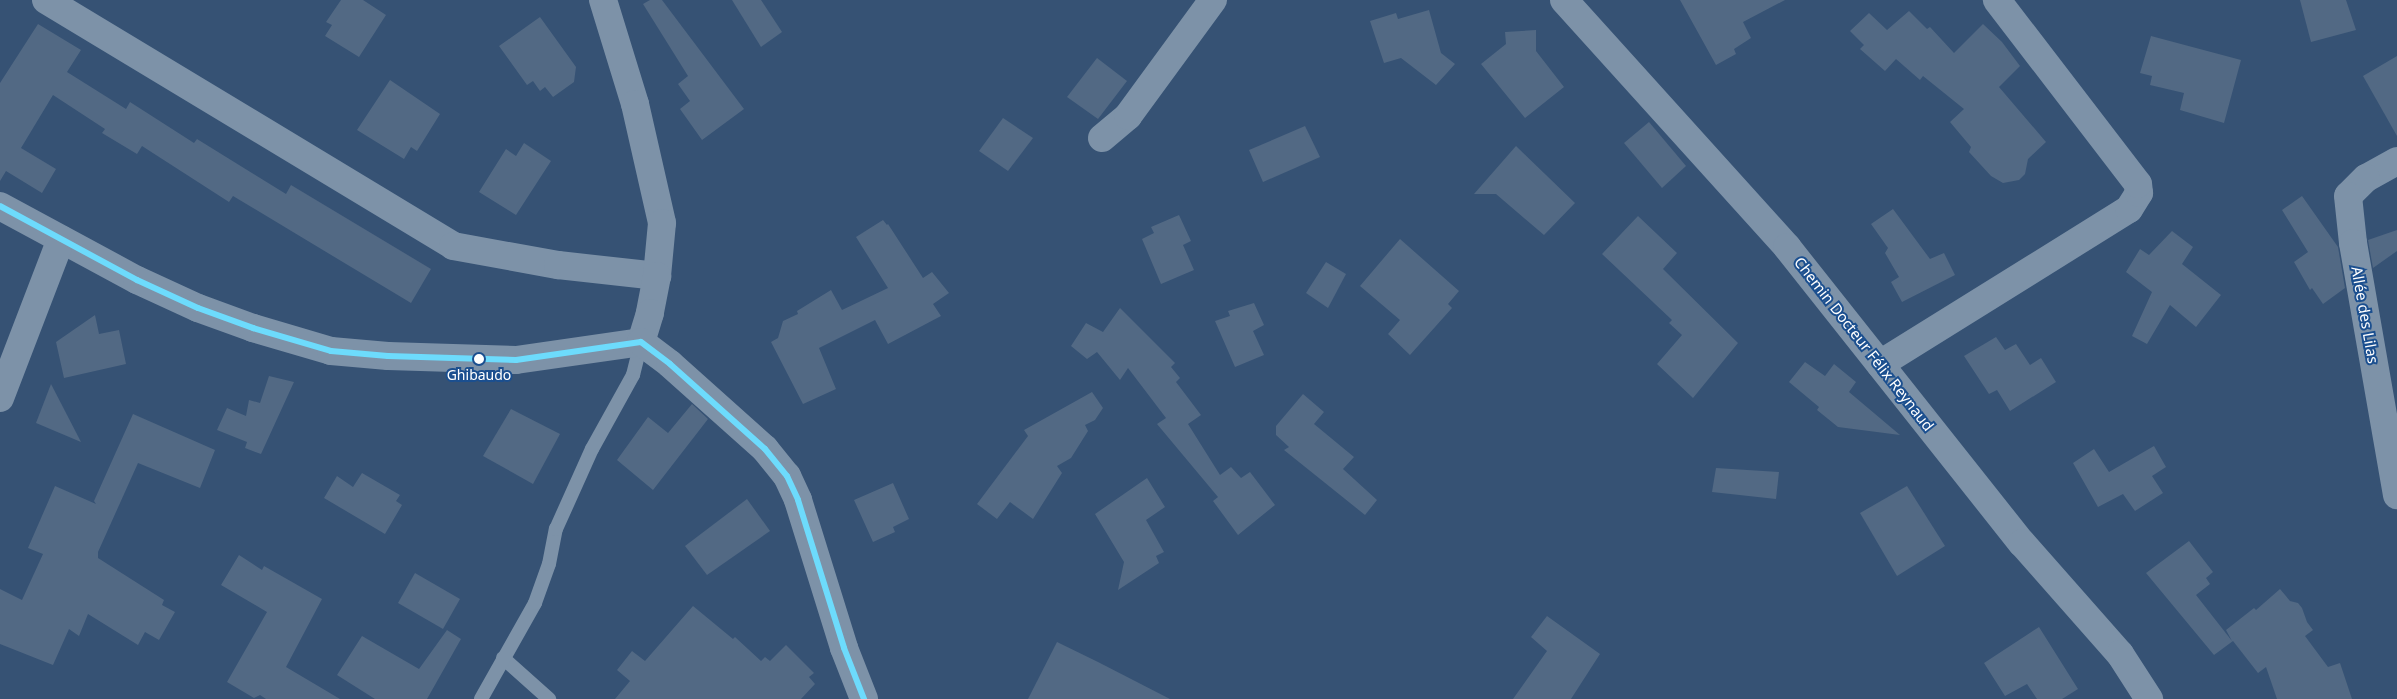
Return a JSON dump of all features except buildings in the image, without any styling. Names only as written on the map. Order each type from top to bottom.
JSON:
[{"type":"street","points":[[46,0],[453,246],[558,265],[657,276]]},
{"type":"street","points":[[603,0],[635,104],[662,223],[657,276],[650,312],[641,342]]},
{"type":"street","points":[[1102,138],[1128,116],[1213,0]]},
{"type":"street","name":"Chemin Docteur Félix Reynaud","points":[[1564,0],[1787,247],[2022,543],[2120,654],[2149,699]]},
{"type":"street","points":[[1880,364],[2129,209],[2139,193],[2138,184],[1997,0]]},
{"type":"street","name":"Allée des Lilas","points":[[2397,161],[2366,178],[2348,196],[2352,243],[2397,495]]},
{"type":"street","points":[[0,206],[137,280],[198,308],[252,328],[331,351],[388,356],[516,360],[641,342],[670,364],[765,449],[786,476],[798,500],[860,696]]},
{"type":"street","points":[[0,398],[61,238]]},
{"type":"lane","points":[[481,699],[535,603],[548,564],[556,529],[592,448],[633,375],[641,342]]},
{"type":"lane","points":[[504,658],[549,699]]},
{"type":"transit line","points":[[0,206],[137,280],[198,308],[253,328],[331,351],[388,356],[516,360],[641,342],[670,364],[765,449],[787,476],[798,500],[844,648],[864,699]]},
{"type":"place","name":"Ghibaudo","points":[[479,359]]}]
